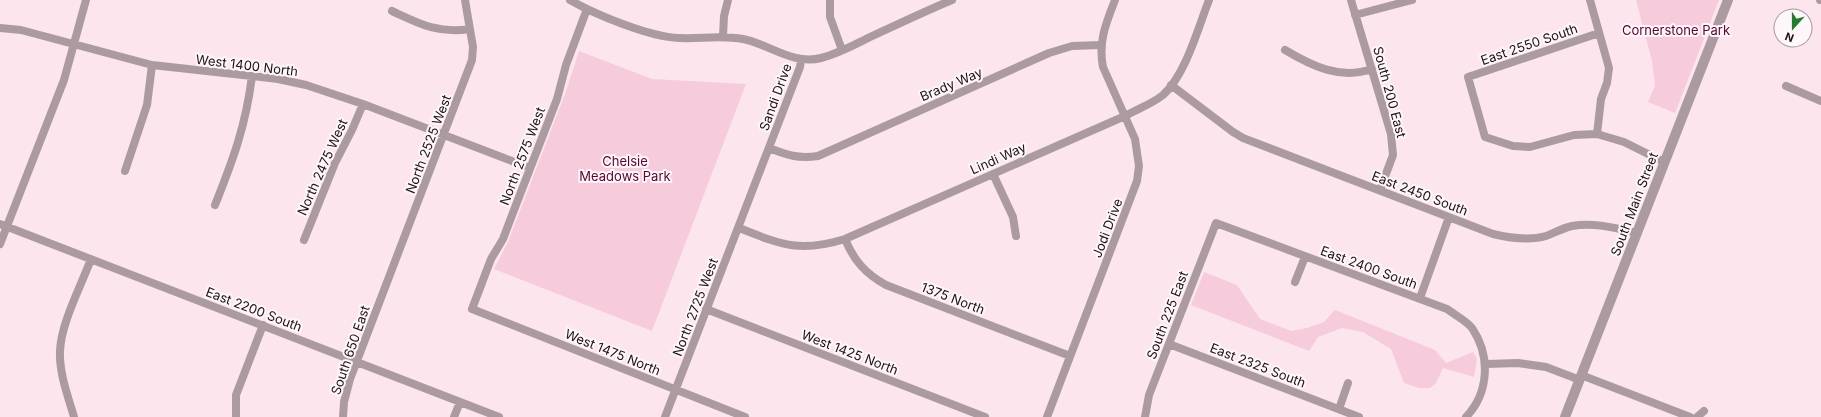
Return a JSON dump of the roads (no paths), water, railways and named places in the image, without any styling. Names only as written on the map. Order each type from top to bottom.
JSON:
[{"type":"street","points":[[0,244],[3,225],[23,184],[64,80],[86,0]]},
{"type":"street","name":"North 2525 West","points":[[383,292],[472,60],[473,48],[465,0]]},
{"type":"street","points":[[570,0],[587,9],[647,32],[679,38],[723,36],[754,42],[789,57],[801,59]]},
{"type":"street","points":[[723,36],[724,16],[728,0]]},
{"type":"street","points":[[830,0],[830,17],[842,50]]},
{"type":"street","name":"Sandi Drive","points":[[739,228],[800,67],[801,59],[820,58],[842,50],[943,2],[952,0]]},
{"type":"street","points":[[1100,45],[1104,27],[1115,0]]},
{"type":"street","name":"Lindi Way","points":[[739,228],[770,241],[807,248],[826,245],[846,239],[1125,116],[1162,95],[1172,85],[1185,62],[1209,0]]},
{"type":"street","name":"South 200 East","points":[[1351,0],[1391,134],[1393,155],[1380,190]]},
{"type":"street","points":[[1355,15],[1412,0]]},
{"type":"street","points":[[1590,0],[1609,68],[1607,83],[1601,99],[1597,134],[1624,142],[1664,162]]},
{"type":"street","name":"South Main Street","points":[[1565,417],[1728,0]]},
{"type":"street","name":"North 2575 West","points":[[472,309],[491,259],[503,239],[556,99],[568,59],[587,9]]},
{"type":"street","points":[[392,11],[415,22],[445,31],[470,30]]},
{"type":"street","name":"West 1400 North","points":[[0,28],[21,30],[152,65],[252,76],[306,85],[363,104],[530,168]]},
{"type":"street","name":"East 2550 South","points":[[1597,134],[1574,135],[1530,147],[1514,146],[1485,137],[1468,78],[1599,33]]},
{"type":"street","name":"Jodi Drive","points":[[1046,417],[1137,182],[1139,166],[1135,139],[1103,67],[1100,45]]},
{"type":"street","name":"Brady Way","points":[[769,148],[790,156],[804,159],[818,156],[1049,53],[1072,46],[1100,45]]},
{"type":"street","points":[[1285,50],[1310,63],[1338,73],[1351,74],[1372,69]]},
{"type":"street","points":[[125,171],[147,105],[152,65]]},
{"type":"street","points":[[215,205],[242,134],[252,76]]},
{"type":"street","name":"East 2450 South","points":[[1172,85],[1243,138],[1493,234],[1509,238],[1526,239],[1543,236],[1573,226],[1601,225],[1637,233]]},
{"type":"street","points":[[1786,86],[1821,101]]},
{"type":"street","name":"North 2475 West","points":[[304,240],[335,163],[352,130],[363,104]]},
{"type":"street","points":[[993,174],[1013,217],[1016,236]]},
{"type":"street","points":[[1420,298],[1449,217]]},
{"type":"street","name":"East 2400 South","points":[[1216,223],[1447,309],[1472,328],[1486,364]]},
{"type":"street","name":"South 225 East","points":[[1145,417],[1149,395],[1216,223]]},
{"type":"street","name":"East 2200 South","points":[[3,225],[499,417]]},
{"type":"street","name":"North 2725 West","points":[[665,417],[739,228]]},
{"type":"street","name":"1375 North","points":[[846,239],[854,258],[861,268],[872,277],[886,285],[1070,356]]},
{"type":"street","points":[[1295,282],[1305,257]]},
{"type":"street","points":[[74,417],[61,370],[60,352],[62,334],[91,259]]},
{"type":"street","name":"South 650 East","points":[[343,417],[344,402],[350,379],[383,292]]},
{"type":"street","name":"West 1475 North","points":[[472,309],[745,417]]},
{"type":"street","name":"West 1425 North","points":[[706,309],[985,417]]},
{"type":"street","points":[[236,417],[236,395],[263,325]]},
{"type":"street","name":"East 2325 South","points":[[1169,344],[1359,417]]},
{"type":"street","points":[[1466,417],[1475,407],[1483,387],[1486,364],[1518,363],[1546,367],[1581,377],[1690,417]]},
{"type":"street","points":[[1339,409],[1348,383]]},
{"type":"street","points":[[454,417],[460,402]]},
{"type":"street","points":[[1697,417],[1704,411]]},
{"type":"park label","name":"Cornerstone Park","points":[[1676,30]]},
{"type":"park label","name":"Chelsie Meadows Park","points":[[625,168]]}]
